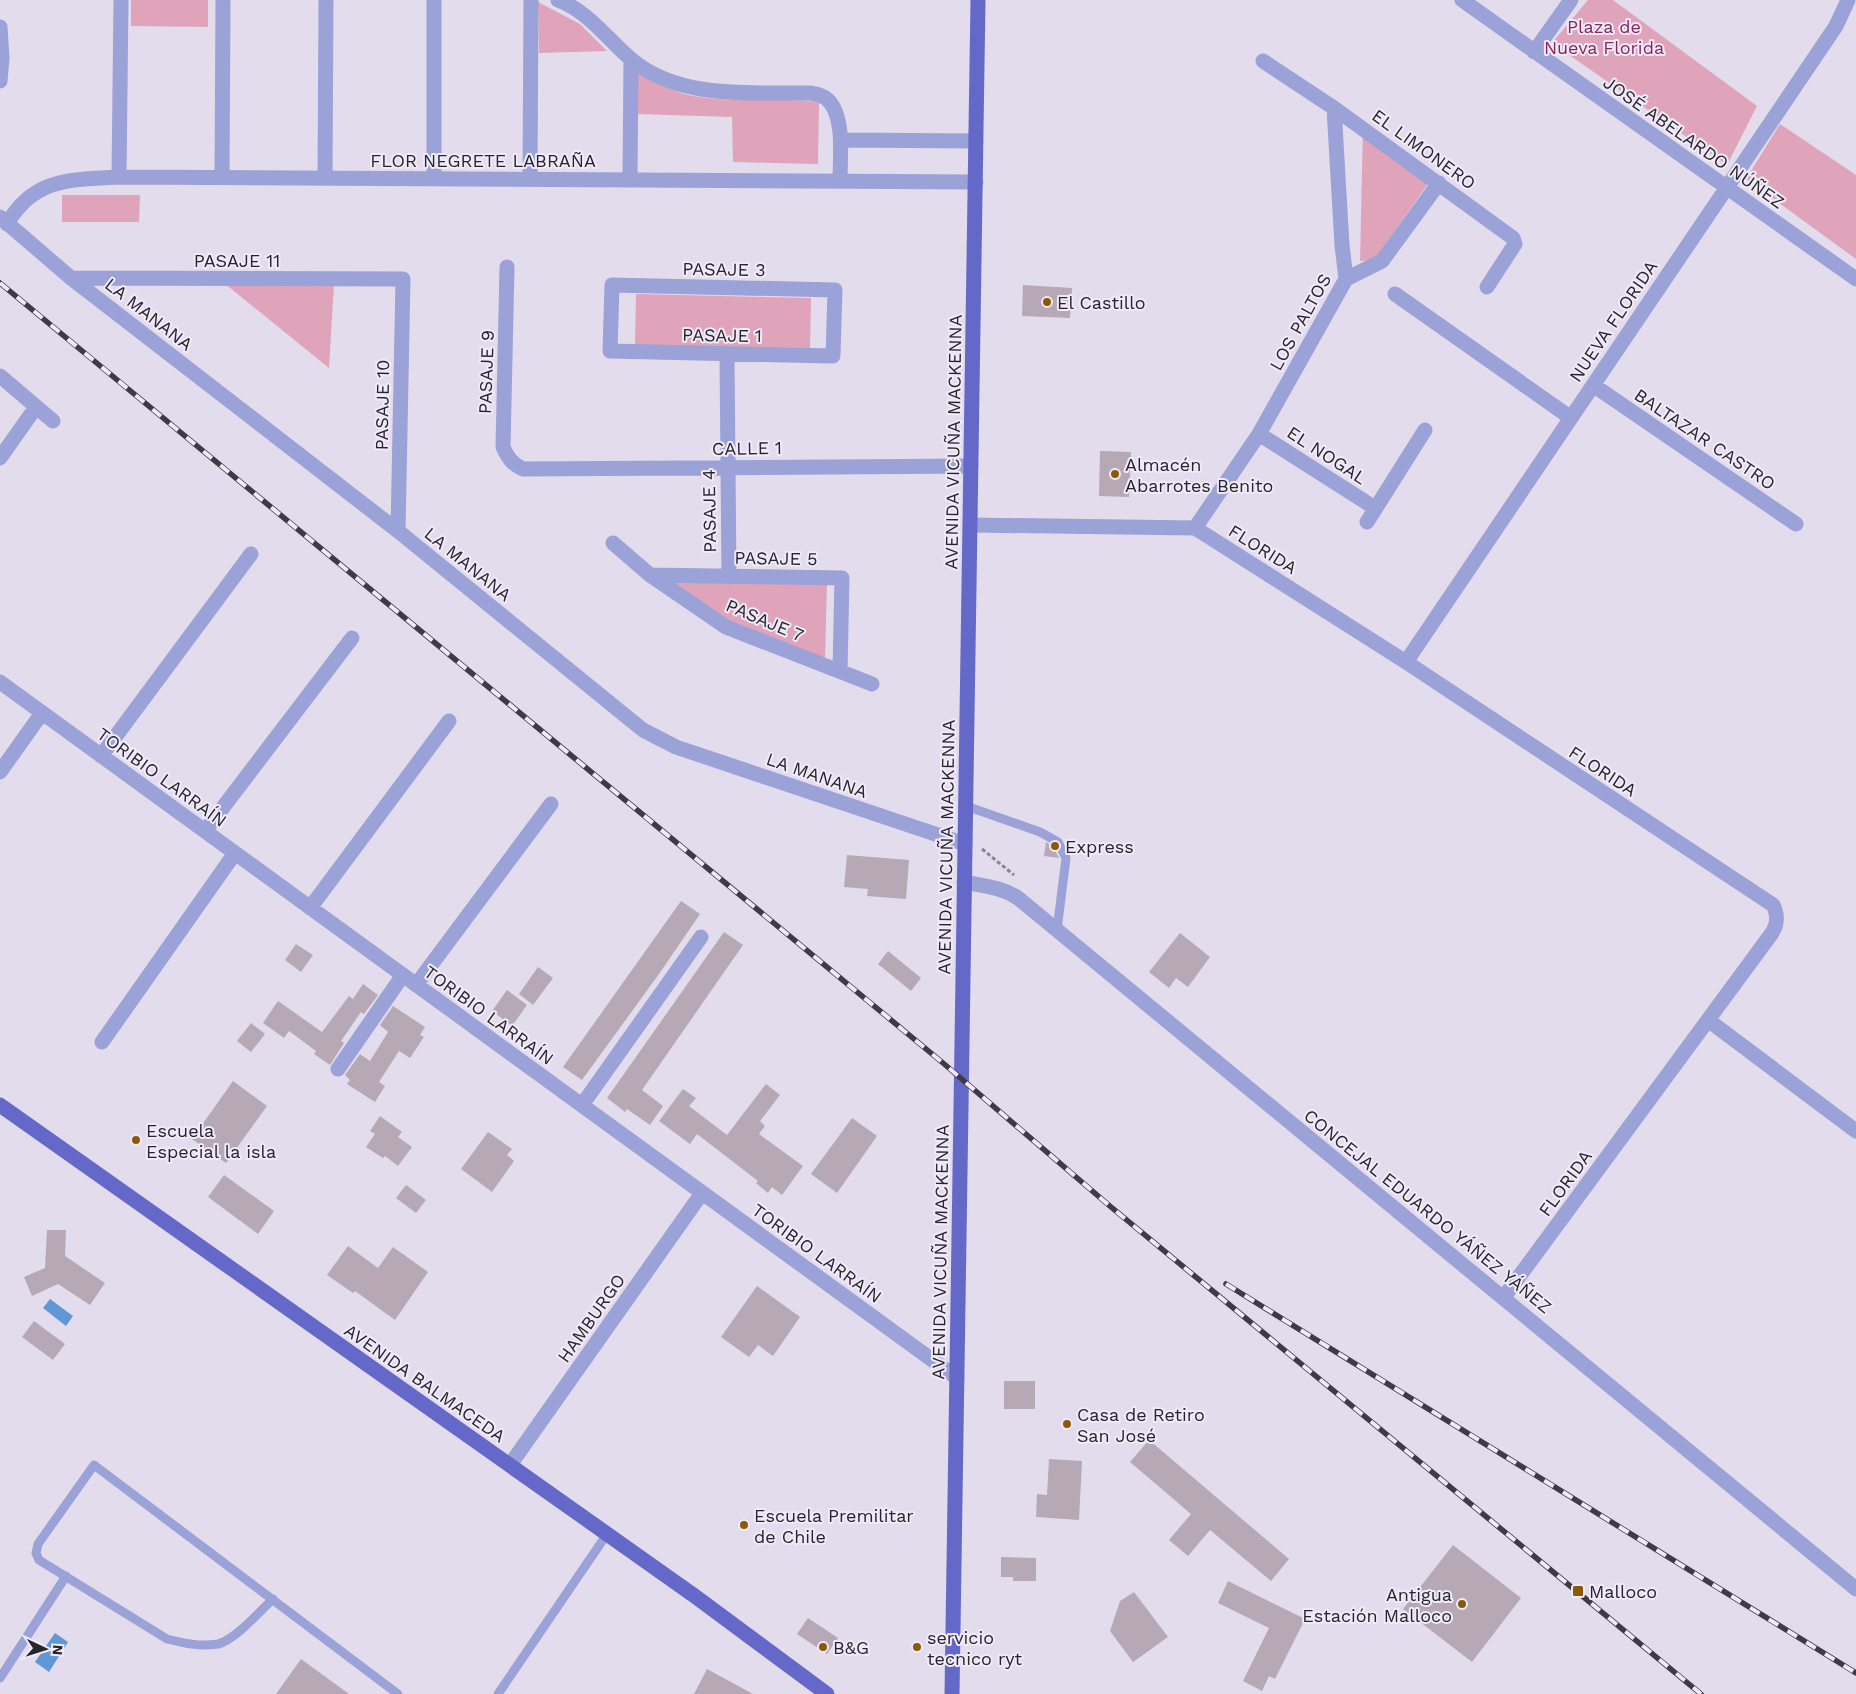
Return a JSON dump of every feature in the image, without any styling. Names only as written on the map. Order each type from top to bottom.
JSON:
[{"type":"main road","name":"AVENIDA VICUÑA MACKENNA","points":[[952,1694],[978,0]]},
{"type":"main road","name":"AVENIDA BALMACEDA","points":[[0,1105],[607,1534],[764,1646],[827,1694]]},
{"type":"street","points":[[119,177],[121,0]]},
{"type":"street","points":[[222,178],[223,0]]},
{"type":"street","points":[[325,178],[326,0]]},
{"type":"street","points":[[434,0],[434,178]]},
{"type":"street","points":[[530,179],[532,0]]},
{"type":"street","points":[[558,0],[576,10],[593,23],[645,70],[685,87],[722,92],[810,93],[819,94],[827,98],[835,110],[840,140],[840,180]]},
{"type":"street","name":"JOSÉ ABELARDO NÚÑEZ","points":[[1462,0],[1856,279]]},
{"type":"street","points":[[1534,52],[1571,0]]},
{"type":"street","name":"NUEVA FLORIDA","points":[[1406,662],[1725,187],[1836,26],[1848,0]]},
{"type":"street","points":[[0,27],[2,58],[0,81]]},
{"type":"street","points":[[630,179],[631,59]]},
{"type":"street","name":"EL LIMONERO","points":[[1263,61],[1334,108],[1513,238],[1515,244],[1487,287]]},
{"type":"street","name":"LOS PALTOS","points":[[1195,528],[1259,434],[1346,279],[1342,245],[1334,108]]},
{"type":"street","points":[[840,140],[976,141]]},
{"type":"street","name":"FLOR NEGRETE LABRAÑA","points":[[4,220],[30,195],[51,184],[72,180],[119,177],[976,182]]},
{"type":"street","points":[[1346,279],[1382,261],[1439,183]]},
{"type":"street","name":"LA MANANA","points":[[4,220],[71,278],[398,531],[629,720],[658,739],[676,747],[965,844]]},
{"type":"street","name":"PASAJE 9","points":[[507,267],[502,447],[514,465],[523,468]]},
{"type":"street","name":"PASAJE 11","points":[[71,278],[403,279]]},
{"type":"street","name":"PASAJE 10","points":[[398,531],[403,279]]},
{"type":"street","name":"PASAJE 3","points":[[610,351],[612,285],[835,290],[833,356]]},
{"type":"street","points":[[1395,294],[1571,418]]},
{"type":"street","name":"PASAJE 1","points":[[610,351],[833,356]]},
{"type":"street","name":"PASAJE 4","points":[[727,354],[729,577]]},
{"type":"street","points":[[0,376],[53,422]]},
{"type":"street","name":"BALTAZAR CASTRO","points":[[1593,386],[1796,524]]},
{"type":"street","points":[[0,458],[4,442],[36,407]]},
{"type":"street","points":[[1367,522],[1425,430]]},
{"type":"street","name":"EL NOGAL","points":[[1259,434],[1375,508]]},
{"type":"street","name":"CALLE 1","points":[[523,468],[971,466]]},
{"type":"street","points":[[970,525],[1195,528]]},
{"type":"street","name":"FLORIDA","points":[[1195,528],[1406,662],[1773,905],[1777,916],[1775,928],[1504,1298]]},
{"type":"street","name":"PASAJE 7","points":[[613,543],[650,575],[726,627],[872,684]]},
{"type":"street","points":[[101,756],[251,554]]},
{"type":"street","name":"PASAJE 5","points":[[650,575],[842,578],[840,671]]},
{"type":"street","points":[[205,831],[352,638]]},
{"type":"street","name":"TORIBIO LARRAÍN","points":[[0,682],[957,1378]]},
{"type":"street","points":[[0,772],[42,713]]},
{"type":"street","points":[[310,908],[450,721]]},
{"type":"street","points":[[416,985],[551,804]]},
{"type":"street","points":[[102,1042],[235,853]]},
{"type":"street","name":"CONCEJAL EDUARDO YÁÑEZ YÁÑEZ","points":[[964,882],[1009,892],[1057,930],[1856,1589]]},
{"type":"street","points":[[582,1106],[701,937]]},
{"type":"street","points":[[338,1069],[403,975]]},
{"type":"street","points":[[1708,1020],[1856,1131]]},
{"type":"street","name":"HAMBURGO","points":[[510,1465],[702,1193]]},
{"type":"lane","points":[[966,806],[1040,832],[1058,842],[1066,858],[1057,930]]},
{"type":"lane","points":[[273,1599],[233,1635],[220,1643],[202,1645],[186,1643],[167,1639],[39,1560],[36,1553],[38,1544],[94,1464],[273,1599],[398,1694]]},
{"type":"lane","points":[[498,1694],[607,1534]]},
{"type":"lane","points":[[0,1678],[66,1576]]},
{"type":"green space","points":[[131,0],[208,0],[208,27],[131,26]]},
{"type":"green space","name":"Plaza de Nueva Florida","points":[[1588,0],[1613,0],[1757,106],[1727,165],[1552,43]]},
{"type":"green space","points":[[538,2],[580,24],[607,51],[539,53]]},
{"type":"green space","points":[[636,70],[671,89],[701,97],[734,100],[802,100],[819,102],[818,164],[733,162],[732,117],[636,114]]},
{"type":"green space","points":[[1780,124],[1856,175],[1856,259],[1746,179]]},
{"type":"green space","points":[[1363,125],[1435,174],[1374,260],[1360,261]]},
{"type":"green space","points":[[62,195],[140,195],[139,222],[62,222]]},
{"type":"green space","points":[[224,283],[334,284],[329,368]]},
{"type":"green space","points":[[636,294],[811,298],[810,350],[635,346]]},
{"type":"green space","points":[[669,581],[827,583],[825,659],[731,624]]},
{"type":"water","points":[[50,1299],[73,1316],[66,1326],[43,1308]]},
{"type":"water","points":[[55,1633],[68,1642],[49,1672],[35,1662]]},
{"type":"building","name":"El Castillo","points":[[1023,285],[1072,288],[1070,318],[1022,316]]},
{"type":"building","name":"Almacén Abarrotes Benito","points":[[1100,451],[1131,452],[1129,497],[1099,496]]},
{"type":"building","points":[[1046,842],[1053,847],[1059,858],[1044,856]]},
{"type":"building","points":[[847,855],[909,860],[906,899],[867,896],[868,889],[844,887]]},
{"type":"building","points":[[681,901],[700,914],[582,1080],[563,1067]]},
{"type":"building","points":[[724,932],[743,945],[642,1090],[663,1106],[650,1125],[627,1109],[625,1112],[607,1098]]},
{"type":"building","points":[[1180,933],[1210,957],[1188,987],[1176,978],[1169,988],[1149,972]]},
{"type":"building","points":[[296,944],[313,955],[301,972],[285,960]]},
{"type":"building","points":[[888,951],[921,978],[911,991],[878,964]]},
{"type":"building","points":[[538,967],[553,978],[533,1005],[519,994]]},
{"type":"building","points":[[363,984],[378,995],[364,1014],[361,1012],[341,1041],[344,1043],[330,1065],[314,1054],[316,1051],[289,1031],[284,1038],[263,1023],[278,1001],[322,1032],[349,996],[353,999]]},
{"type":"building","points":[[507,990],[527,1005],[512,1026],[492,1011]]},
{"type":"building","points":[[393,1006],[425,1027],[420,1035],[424,1037],[410,1058],[399,1051],[379,1082],[385,1086],[375,1102],[347,1084],[350,1080],[345,1075],[360,1054],[370,1061],[388,1032],[380,1025]]},
{"type":"building","points":[[251,1023],[265,1034],[251,1052],[237,1041]]},
{"type":"building","points":[[233,1081],[267,1106],[226,1163],[192,1139]]},
{"type":"building","points":[[766,1084],[780,1095],[760,1121],[765,1126],[759,1134],[803,1166],[782,1195],[772,1187],[768,1193],[756,1183],[758,1181],[697,1134],[690,1144],[659,1121],[683,1089],[696,1098],[689,1106],[727,1135]]},
{"type":"building","points":[[380,1116],[402,1132],[398,1137],[412,1147],[398,1166],[385,1156],[383,1158],[366,1147],[375,1134],[370,1131]]},
{"type":"building","points":[[852,1118],[877,1136],[837,1193],[811,1174]]},
{"type":"building","points":[[488,1132],[512,1149],[507,1155],[514,1161],[492,1192],[461,1169]]},
{"type":"building","points":[[224,1175],[274,1211],[258,1234],[208,1197]]},
{"type":"building","points":[[406,1185],[426,1200],[416,1213],[396,1198]]},
{"type":"building","points":[[47,1230],[66,1230],[65,1256],[105,1283],[90,1305],[58,1284],[32,1296],[24,1277],[45,1268]]},
{"type":"building","points":[[348,1246],[378,1268],[393,1247],[428,1272],[395,1320],[355,1291],[353,1293],[327,1275]]},
{"type":"building","points":[[757,1286],[800,1317],[773,1356],[758,1345],[749,1357],[721,1337]]},
{"type":"building","points":[[34,1321],[65,1344],[53,1360],[22,1337]]},
{"type":"building","points":[[1004,1381],[1035,1381],[1035,1409],[1004,1409]]},
{"type":"building","points":[[1149,1440],[1289,1559],[1271,1581],[1210,1530],[1188,1556],[1169,1540],[1191,1514],[1130,1462]]},
{"type":"building","points":[[1049,1459],[1082,1461],[1079,1520],[1036,1517],[1037,1494],[1047,1495]]},
{"type":"building","name":"Antigua Estación Malloco","points":[[1453,1545],[1521,1598],[1472,1662],[1403,1609]]},
{"type":"building","points":[[1001,1557],[1036,1558],[1036,1581],[1013,1581],[1013,1577],[1001,1577]]},
{"type":"building","points":[[1228,1581],[1305,1619],[1275,1679],[1269,1676],[1262,1691],[1243,1681],[1269,1628],[1218,1603]]},
{"type":"building","points":[[1134,1592],[1168,1637],[1133,1662],[1110,1631],[1120,1601]]},
{"type":"building","points":[[808,1618],[838,1638],[827,1654],[797,1634]]},
{"type":"building","points":[[301,1659],[349,1694],[276,1694]]},
{"type":"building","points":[[707,1669],[753,1694],[694,1694]]},
{"type":"railway","points":[[0,283],[943,1063],[1111,1207],[1701,1694]]},
{"type":"railway","points":[[1226,1284],[1856,1673]]},
{"type":"place","name":"El Castillo","points":[[1047,302]]},
{"type":"place","name":"Almacén Abarrotes Benito","points":[[1115,474]]},
{"type":"place","name":"Express","points":[[1055,846]]},
{"type":"place","name":"Escuela Especial la isla","points":[[136,1140]]},
{"type":"place","name":"Casa de Retiro San José","points":[[1067,1424]]},
{"type":"place","name":"Escuela Premilitar de Chile","points":[[744,1525]]},
{"type":"place","name":"Malloco","points":[[1578,1591]]},
{"type":"place","name":"Antigua Estación Malloco","points":[[1462,1604]]},
{"type":"place","name":"B&G","points":[[823,1647]]},
{"type":"place","name":"servicio tecnico ryt","points":[[917,1647]]}]
